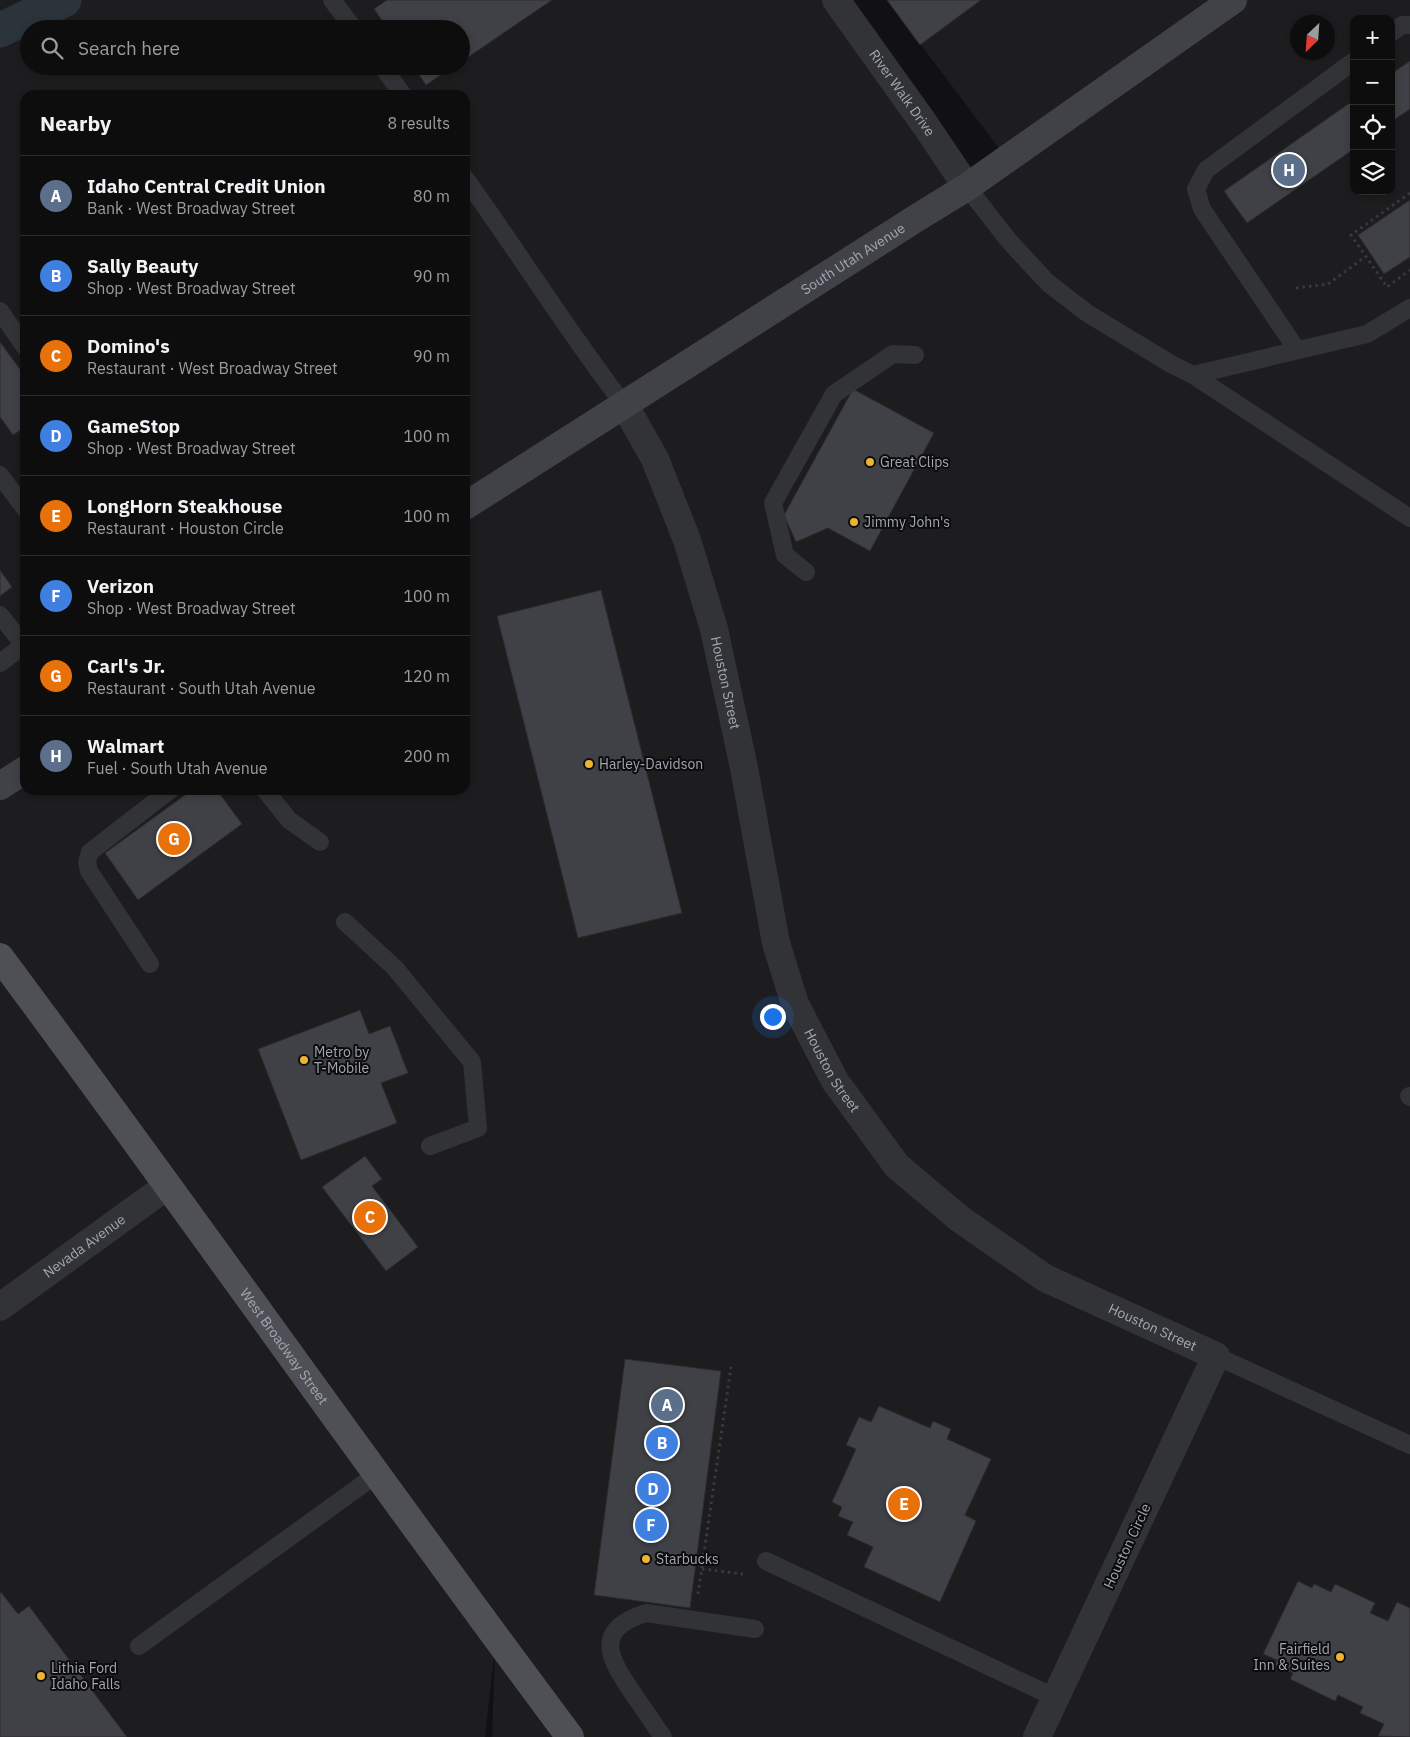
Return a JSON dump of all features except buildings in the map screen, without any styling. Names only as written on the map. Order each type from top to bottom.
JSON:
[{"type":"main road","name":"South Utah Avenue","points":[[470,503],[967,188],[1234,0]]},
{"type":"main road","points":[[0,786],[20,773]]},
{"type":"main road","name":"West Broadway Street","points":[[0,956],[570,1737]]},
{"type":"street","name":"River Walk Drive","points":[[836,0],[926,126],[967,188]]},
{"type":"street","name":"Houston Street","points":[[624,406],[655,459],[687,540],[714,629],[744,768],[776,943],[795,1004],[835,1081],[897,1166],[960,1219],[1045,1278],[1216,1356]]},
{"type":"street","name":"Nevada Avenue","points":[[0,1307],[168,1186]]},
{"type":"street","name":"Houston Circle","points":[[1037,1737],[1216,1356]]},
{"type":"lane","points":[[332,0],[347,20]]},
{"type":"lane","points":[[1395,30],[1402,24],[1410,25]]},
{"type":"lane","points":[[1296,350],[1202,208],[1196,189],[1206,170],[1350,64]]},
{"type":"lane","points":[[389,75],[399,90]]},
{"type":"lane","points":[[470,185],[624,406]]},
{"type":"lane","points":[[967,188],[1009,241],[1048,283],[1087,313],[1171,364],[1193,375],[1410,518]]},
{"type":"lane","points":[[1193,375],[1367,334],[1410,308]]},
{"type":"lane","points":[[0,311],[20,339]]},
{"type":"lane","points":[[806,572],[785,555],[773,503],[834,394],[893,354],[915,355]]},
{"type":"lane","points":[[0,475],[20,502]]},
{"type":"lane","points":[[0,614],[20,639]]},
{"type":"lane","points":[[0,663],[20,647]]},
{"type":"lane","points":[[150,964],[89,871],[87,862],[90,852],[164,795]]},
{"type":"lane","points":[[269,795],[290,820],[320,842]]},
{"type":"lane","points":[[346,922],[395,968],[472,1062],[478,1128],[430,1146]]},
{"type":"lane","name":"Houston Street","points":[[1216,1356],[1410,1445]]},
{"type":"lane","points":[[139,1646],[377,1474]]},
{"type":"lane","points":[[766,1561],[1056,1698]]},
{"type":"lane","points":[[663,1737],[618,1672],[610,1654],[610,1641],[618,1627],[630,1618],[646,1612],[755,1629]]},
{"type":"path","points":[[1410,193],[1351,235],[1387,287],[1410,270]]},
{"type":"path","points":[[1296,288],[1328,284],[1365,257]]},
{"type":"path","points":[[697,1602],[731,1367]]},
{"type":"path","points":[[702,1569],[745,1574]]},
{"type":"shaded area","points":[[0,0],[830,0],[967,187],[1007,159],[887,0],[1410,0],[1410,1737],[492,1737],[495,1648],[485,1737],[0,1737]]},
{"type":"waterway","points":[[21,20],[64,0]]},
{"type":"waterway","points":[[0,30],[20,21]]},
{"type":"place","name":"Walmart","points":[[1289,170]]},
{"type":"place","name":"Great Clips","points":[[870,462]]},
{"type":"place","name":"Jimmy John's","points":[[854,522]]},
{"type":"place","name":"Harley-Davidson","points":[[589,764]]},
{"type":"place","name":"Carl's Jr.","points":[[174,839]]},
{"type":"place","name":"Metro by T-Mobile","points":[[304,1060]]},
{"type":"place","name":"Domino's","points":[[370,1217]]},
{"type":"place","name":"Idaho Central Credit Union","points":[[667,1405]]},
{"type":"place","name":"Sally Beauty","points":[[662,1443]]},
{"type":"place","name":"GameStop","points":[[653,1489]]},
{"type":"place","name":"LongHorn Steakhouse","points":[[904,1504]]},
{"type":"place","name":"Verizon","points":[[651,1525]]},
{"type":"place","name":"Starbucks","points":[[646,1559]]},
{"type":"place","name":"Fairfield Inn & Suites","points":[[1340,1657]]},
{"type":"place","name":"Lithia Ford Idaho Falls","points":[[41,1676]]}]
